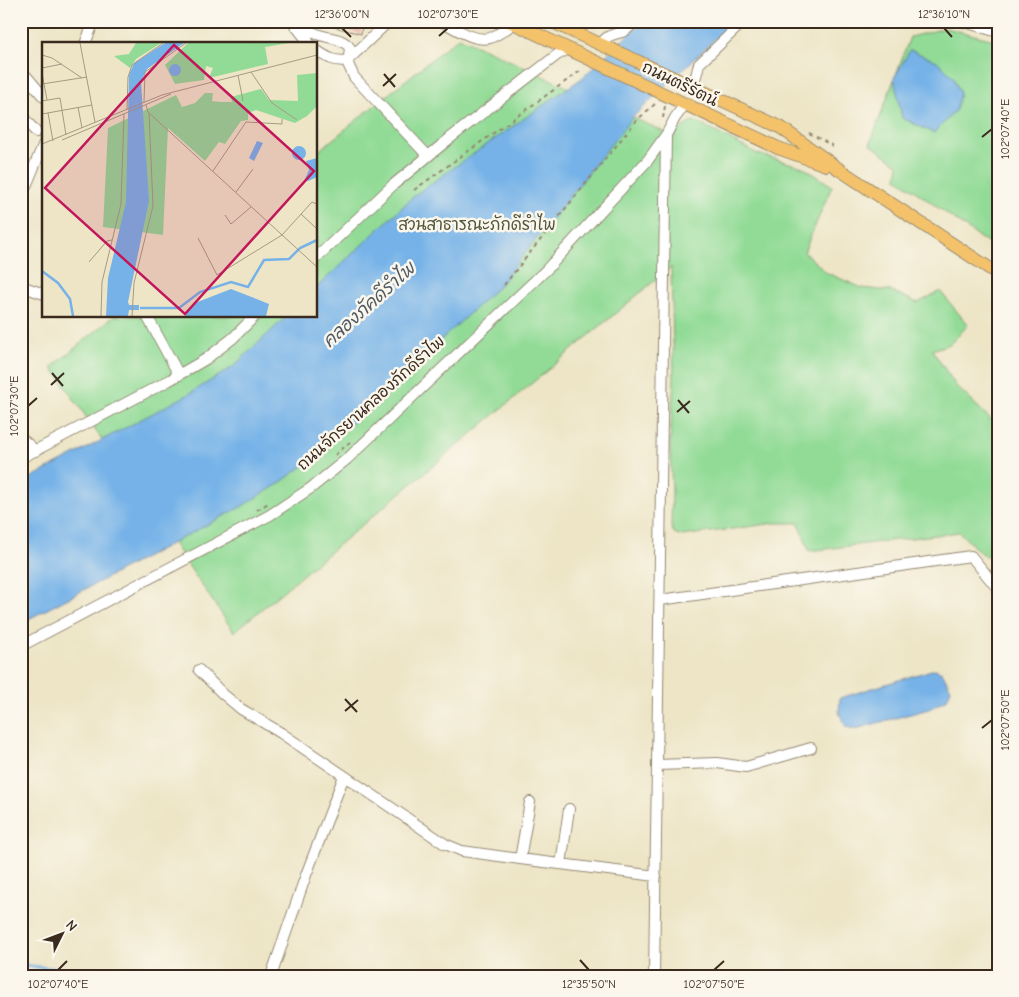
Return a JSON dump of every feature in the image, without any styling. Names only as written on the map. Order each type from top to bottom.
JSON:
[{"type":"main road","name":"ถนนตรีรัตน์","points":[[550,21],[780,128],[840,170],[998,274]]},
{"type":"main road","name":"ถนนตรีรัตน์","points":[[512,22],[568,49],[585,62],[665,100],[685,104],[778,148],[840,170]]},
{"type":"street","points":[[86,42],[94,21]]},
{"type":"street","points":[[294,21],[298,30],[308,42]]},
{"type":"street","points":[[294,21],[317,34],[342,40],[347,44],[350,48],[348,60],[350,71],[354,77],[428,156]]},
{"type":"street","points":[[318,51],[340,62],[348,60],[389,21]]},
{"type":"street","points":[[441,21],[471,36],[483,38],[491,37],[512,22]]},
{"type":"street","points":[[601,44],[605,38],[623,32],[635,21]]},
{"type":"street","points":[[687,84],[696,76],[699,64],[744,21]]},
{"type":"street","points":[[961,21],[998,32]]},
{"type":"street","points":[[318,256],[393,185],[428,156],[557,55],[568,49]]},
{"type":"street","points":[[21,70],[42,95]]},
{"type":"street","points":[[21,646],[270,515],[311,488],[347,459],[547,269],[648,160],[685,104]]},
{"type":"street","points":[[21,115],[36,132]]},
{"type":"street","points":[[654,976],[666,135]]},
{"type":"street","points":[[21,198],[42,148]]},
{"type":"street","points":[[21,286],[42,293]]},
{"type":"street","points":[[149,318],[179,375]]},
{"type":"street","points":[[21,458],[206,359],[233,338],[253,318]]},
{"type":"street","points":[[21,438],[36,451]]},
{"type":"street","points":[[660,600],[971,556],[998,589]]},
{"type":"street","points":[[199,670],[232,702],[454,849],[656,876]]},
{"type":"street","points":[[657,765],[717,763],[746,767],[811,748]]},
{"type":"street","points":[[271,976],[306,875],[344,776]]},
{"type":"street","points":[[520,859],[530,802]]},
{"type":"street","points":[[561,864],[569,809]]},
{"type":"path","points":[[414,190],[585,62]]},
{"type":"path","points":[[662,122],[665,100]]},
{"type":"path","points":[[504,285],[636,121],[665,100]]},
{"type":"path","name":"ถนนจักรยานคลองภักดีรำไพ","points":[[334,456],[354,438]]},
{"type":"path","points":[[254,512],[271,502]]},
{"type":"green space","points":[[946,28],[998,41],[998,236],[987,243],[897,178],[899,165],[870,144],[910,37]]},
{"type":"green space","name":"สวนสาธารณะภักดีรำไพ","points":[[459,37],[675,137],[680,129],[694,121],[758,154],[803,167],[832,186],[804,252],[827,273],[862,288],[891,291],[918,303],[940,291],[968,325],[950,344],[932,350],[956,386],[998,426],[998,546],[985,557],[959,532],[809,551],[799,523],[775,523],[682,536],[674,533],[671,527],[670,443],[674,379],[671,267],[234,632],[52,367],[112,318],[318,318],[318,151]]},
{"type":"water","name":"คลองภัคดีรำไพ","points":[[643,21],[734,21],[631,119],[500,285],[318,455],[277,485],[239,508],[21,623],[21,483],[189,394],[233,367],[285,318],[318,318],[318,286],[416,194],[582,78]]},
{"type":"water","points":[[910,50],[937,61],[953,77],[960,93],[956,110],[934,133],[902,118],[894,78]]},
{"type":"water","points":[[935,669],[942,672],[951,689],[947,699],[929,709],[855,729],[846,727],[839,713],[840,698]]},
{"type":"building","points":[[323,21],[363,21],[361,34],[323,24]]},
{"type":"waterway","points":[[21,964],[42,968],[96,970],[128,976]]}]
